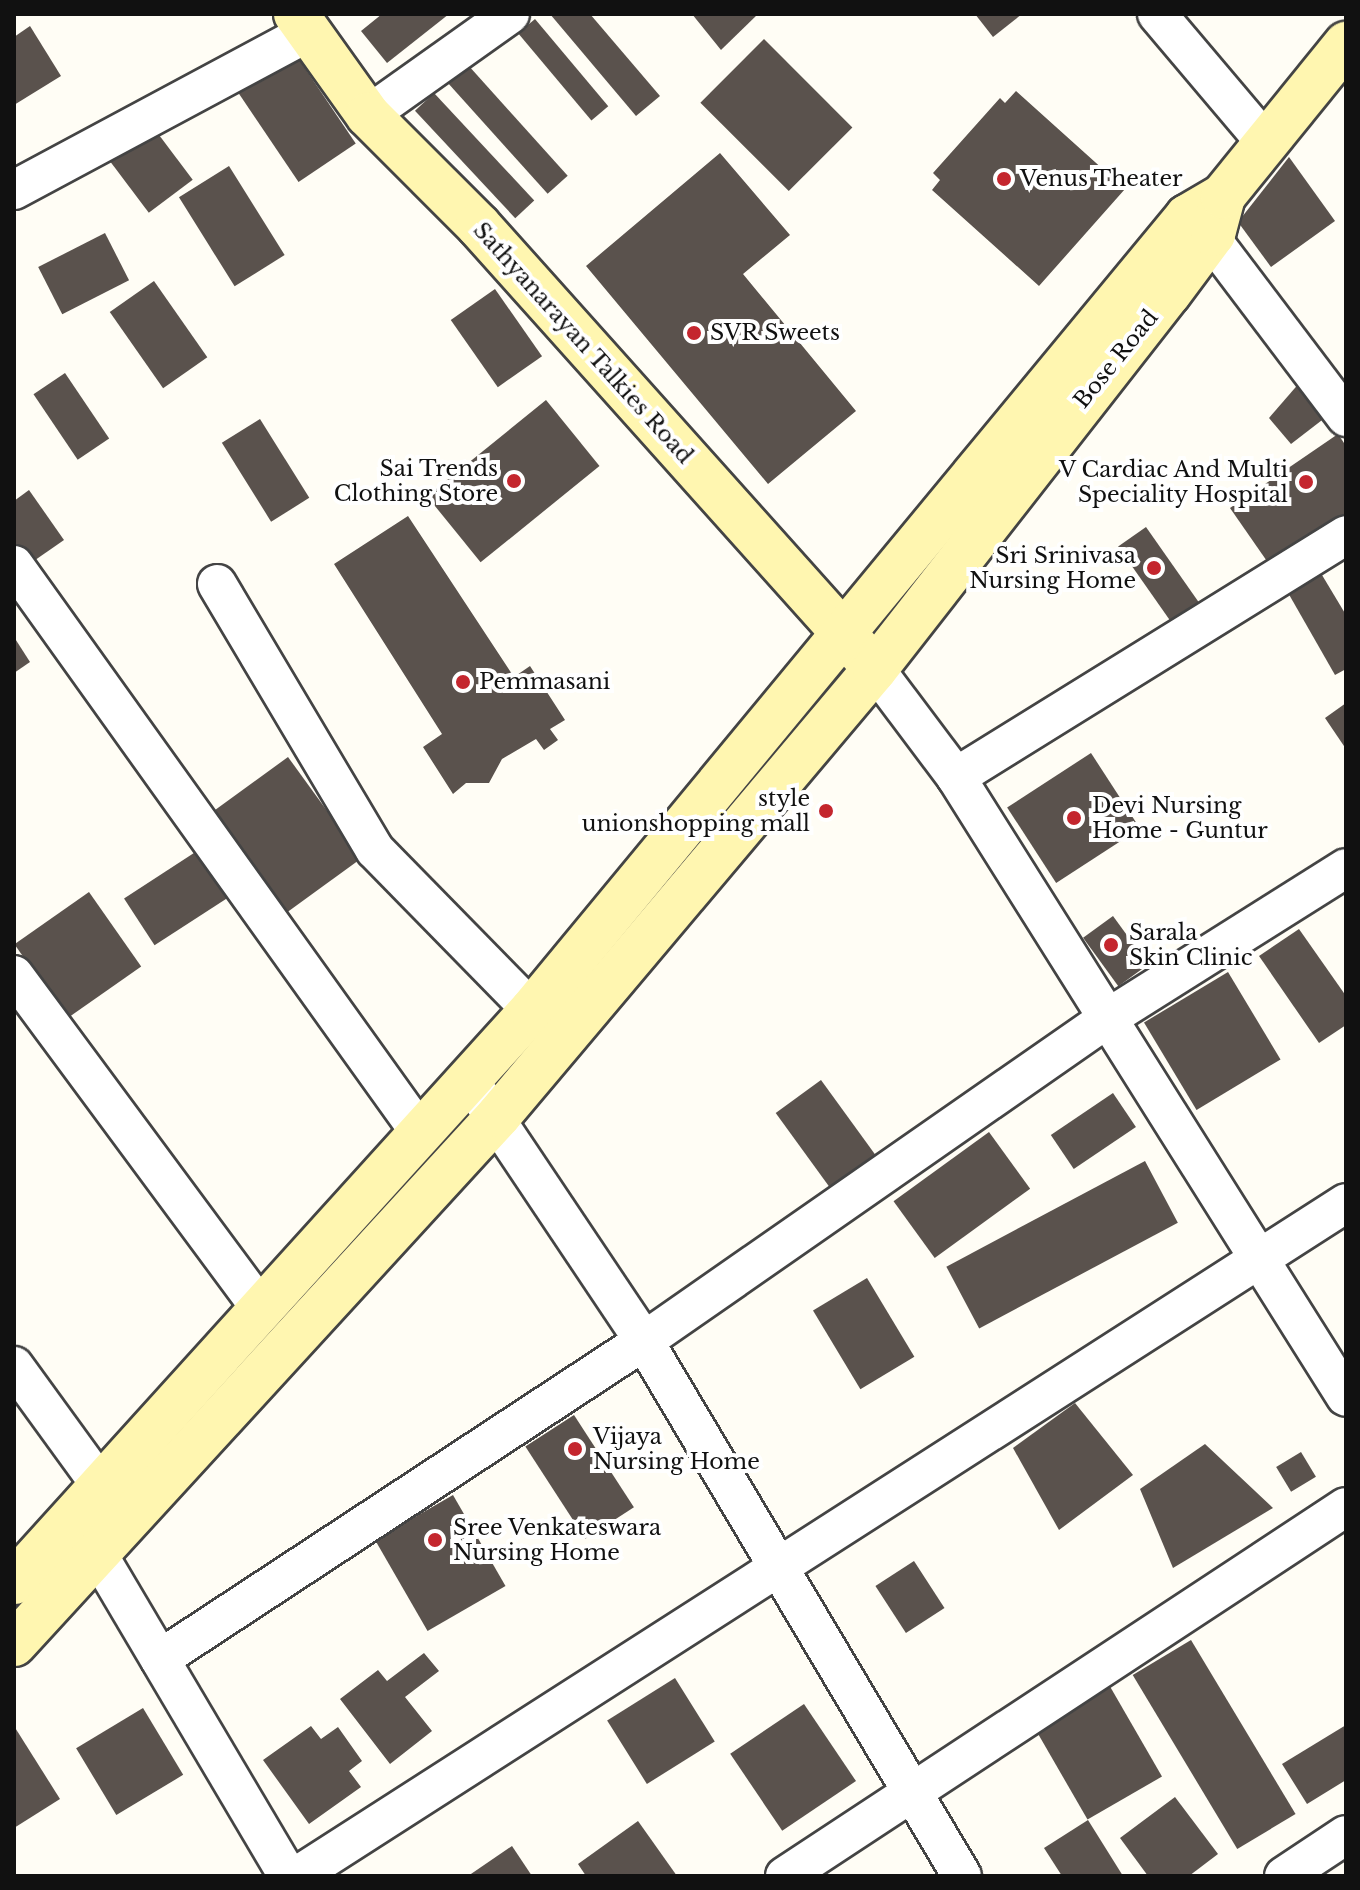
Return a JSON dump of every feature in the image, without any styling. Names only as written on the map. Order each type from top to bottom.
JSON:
[{"type":"main road","name":"Sathyanarayan Talkies Road","points":[[303,23],[368,115],[478,225],[875,669]]},
{"type":"main road","name":"Bose Road","points":[[14,1644],[499,1115],[875,669],[1209,215],[1346,44]]},
{"type":"main road","points":[[14,1582],[532,1010],[845,634],[1209,215]]},
{"type":"street","points":[[368,115],[510,14]]},
{"type":"street","points":[[1157,14],[1266,143]]},
{"type":"street","points":[[14,190],[303,23]]},
{"type":"street","points":[[1209,215],[1346,417]]},
{"type":"street","points":[[956,777],[1346,535]]},
{"type":"street","points":[[14,565],[421,1134]]},
{"type":"street","points":[[217,584],[375,850],[561,1041]]},
{"type":"street","points":[[875,669],[956,777],[1346,1397]]},
{"type":"street","points":[[160,1659],[644,1341],[1108,1018],[1346,868]]},
{"type":"street","points":[[14,975],[261,1309]]},
{"type":"street","points":[[467,1083],[499,1115],[644,1341],[962,1876]]},
{"type":"street","points":[[297,1876],[1346,1203]]},
{"type":"street","points":[[14,1366],[88,1498],[98,1555],[288,1876]]},
{"type":"street","points":[[88,1498],[127,1523]]},
{"type":"street","points":[[785,1876],[1346,1507]]},
{"type":"street","points":[[1284,1876],[1346,1835]]},
{"type":"building","points":[[382,14],[449,14],[387,63],[361,31]]},
{"type":"building","points":[[550,14],[590,14],[660,96],[636,116]]},
{"type":"building","points":[[692,14],[758,14],[721,50]]},
{"type":"building","points":[[975,14],[1022,14],[993,37]]},
{"type":"building","points":[[535,19],[608,106],[591,120],[518,33]]},
{"type":"building","points":[[30,26],[61,76],[14,105],[14,37]]},
{"type":"building","points":[[764,39],[852,127],[789,191],[700,103]]},
{"type":"building","points":[[292,49],[356,144],[299,182],[235,88]]},
{"type":"building","points":[[468,65],[568,176],[548,194],[448,83]]},
{"type":"building","points":[[1016,91],[1125,189],[1039,286],[932,190],[940,180],[933,173],[1000,98],[1005,103]]},
{"type":"building","points":[[434,93],[534,201],[515,218],[415,111]]},
{"type":"building","points":[[153,127],[193,180],[149,213],[109,160]]},
{"type":"building","points":[[720,153],[790,235],[743,274],[856,411],[768,484],[586,266]]},
{"type":"building","points":[[1289,157],[1335,221],[1271,267],[1238,222]]},
{"type":"building","points":[[229,166],[285,255],[235,286],[179,197]]},
{"type":"building","points":[[105,233],[129,280],[62,314],[38,267]]},
{"type":"building","points":[[154,281],[207,357],[163,388],[110,312]]},
{"type":"building","points":[[495,289],[542,356],[498,387],[451,320]]},
{"type":"building","points":[[65,373],[109,438],[78,460],[33,394]]},
{"type":"building","points":[[1301,381],[1326,417],[1291,444],[1269,418]]},
{"type":"building","name":"Sai Trends Clothing Store","points":[[546,400],[599,466],[481,562],[427,496]]},
{"type":"building","points":[[260,419],[309,498],[271,522],[222,443]]},
{"type":"building","name":"V Cardiac And Multi Speciality Hospital","points":[[1338,434],[1346,446],[1346,516],[1271,567],[1230,508]]},
{"type":"building","points":[[29,490],[64,540],[28,565],[14,546],[14,501]]},
{"type":"building","points":[[408,516],[514,677],[530,666],[565,720],[550,729],[558,740],[544,750],[536,739],[502,759],[489,783],[466,783],[453,794],[423,747],[442,734],[334,564]]},
{"type":"building","name":"Sri Srinivasa Nursing Home","points":[[1146,527],[1205,611],[1177,631],[1118,547]]},
{"type":"building","points":[[1316,565],[1346,615],[1346,669],[1335,675],[1283,584]]},
{"type":"building","points":[[14,637],[30,662],[14,673]]},
{"type":"building","points":[[1346,703],[1346,749],[1325,718]]},
{"type":"building","name":"Devi Nursing Home - Guntur","points":[[1091,753],[1140,828],[1056,883],[1007,807]]},
{"type":"building","points":[[288,757],[361,858],[285,913],[212,812]]},
{"type":"building","points":[[197,851],[227,898],[155,945],[124,898]]},
{"type":"building","points":[[89,892],[141,967],[67,1019],[14,944]]},
{"type":"building","name":"Sarala Skin Clinic","points":[[1113,916],[1148,965],[1118,986],[1083,938]]},
{"type":"building","points":[[1299,929],[1346,996],[1346,1025],[1319,1043],[1259,956]]},
{"type":"building","points":[[1228,972],[1281,1059],[1197,1110],[1144,1022]]},
{"type":"building","points":[[821,1080],[876,1155],[830,1188],[776,1113]]},
{"type":"building","points":[[1113,1093],[1136,1127],[1074,1169],[1051,1135]]},
{"type":"building","points":[[989,1132],[1030,1189],[935,1258],[894,1201]]},
{"type":"building","points":[[1145,1161],[1178,1223],[979,1328],[946,1267]]},
{"type":"building","points":[[867,1278],[914,1357],[860,1389],[813,1310]]},
{"type":"building","points":[[1075,1403],[1133,1475],[1059,1530],[1013,1448]]},
{"type":"building","points":[[574,1415],[634,1507],[585,1539],[525,1447]]},
{"type":"building","points":[[1205,1444],[1273,1508],[1173,1568],[1140,1489]]},
{"type":"building","points":[[1301,1452],[1316,1477],[1291,1492],[1276,1467]]},
{"type":"building","points":[[453,1495],[506,1586],[428,1631],[375,1540]]},
{"type":"building","points":[[914,1561],[944,1608],[906,1633],[875,1586]]},
{"type":"building","points":[[1191,1640],[1296,1814],[1237,1849],[1133,1675]]},
{"type":"building","points":[[424,1653],[439,1671],[405,1697],[432,1731],[390,1764],[340,1699],[378,1670],[387,1681]]},
{"type":"building","points":[[675,1678],[715,1742],[647,1784],[607,1720]]},
{"type":"building","points":[[1108,1683],[1162,1777],[1088,1820],[1034,1726]]},
{"type":"building","points":[[804,1704],[856,1781],[782,1831],[730,1754]]},
{"type":"building","points":[[143,1708],[183,1775],[116,1815],[76,1748]]},
{"type":"building","points":[[1346,1725],[1346,1780],[1307,1804],[1282,1764]]},
{"type":"building","points":[[14,1726],[60,1799],[14,1828]]},
{"type":"building","points":[[311,1726],[321,1739],[338,1727],[362,1761],[349,1771],[361,1787],[309,1824],[263,1760]]},
{"type":"building","points":[[1175,1797],[1218,1854],[1189,1876],[1148,1876],[1120,1838]]},
{"type":"building","points":[[1088,1820],[1123,1876],[1062,1876],[1044,1848]]},
{"type":"building","points":[[638,1821],[677,1876],[586,1876],[578,1864]]},
{"type":"building","points":[[512,1846],[532,1876],[468,1876]]},
{"type":"place","name":"Venus Theater","points":[[1004,179]]},
{"type":"place","name":"SVR Sweets","points":[[694,333]]},
{"type":"place","name":"Sai Trends Clothing Store","points":[[514,481]]},
{"type":"place","name":"V Cardiac And Multi Speciality Hospital","points":[[1306,482]]},
{"type":"place","name":"Sri Srinivasa Nursing Home","points":[[1154,568]]},
{"type":"place","name":"Pemmasani","points":[[463,682]]},
{"type":"place","name":"style unionshopping mall","points":[[826,811]]},
{"type":"place","name":"Devi Nursing Home - Guntur","points":[[1074,818]]},
{"type":"place","name":"Sarala Skin Clinic","points":[[1111,945]]},
{"type":"place","name":"Vijaya Nursing Home","points":[[575,1449]]},
{"type":"place","name":"Sree Venkateswara Nursing Home","points":[[435,1540]]}]
